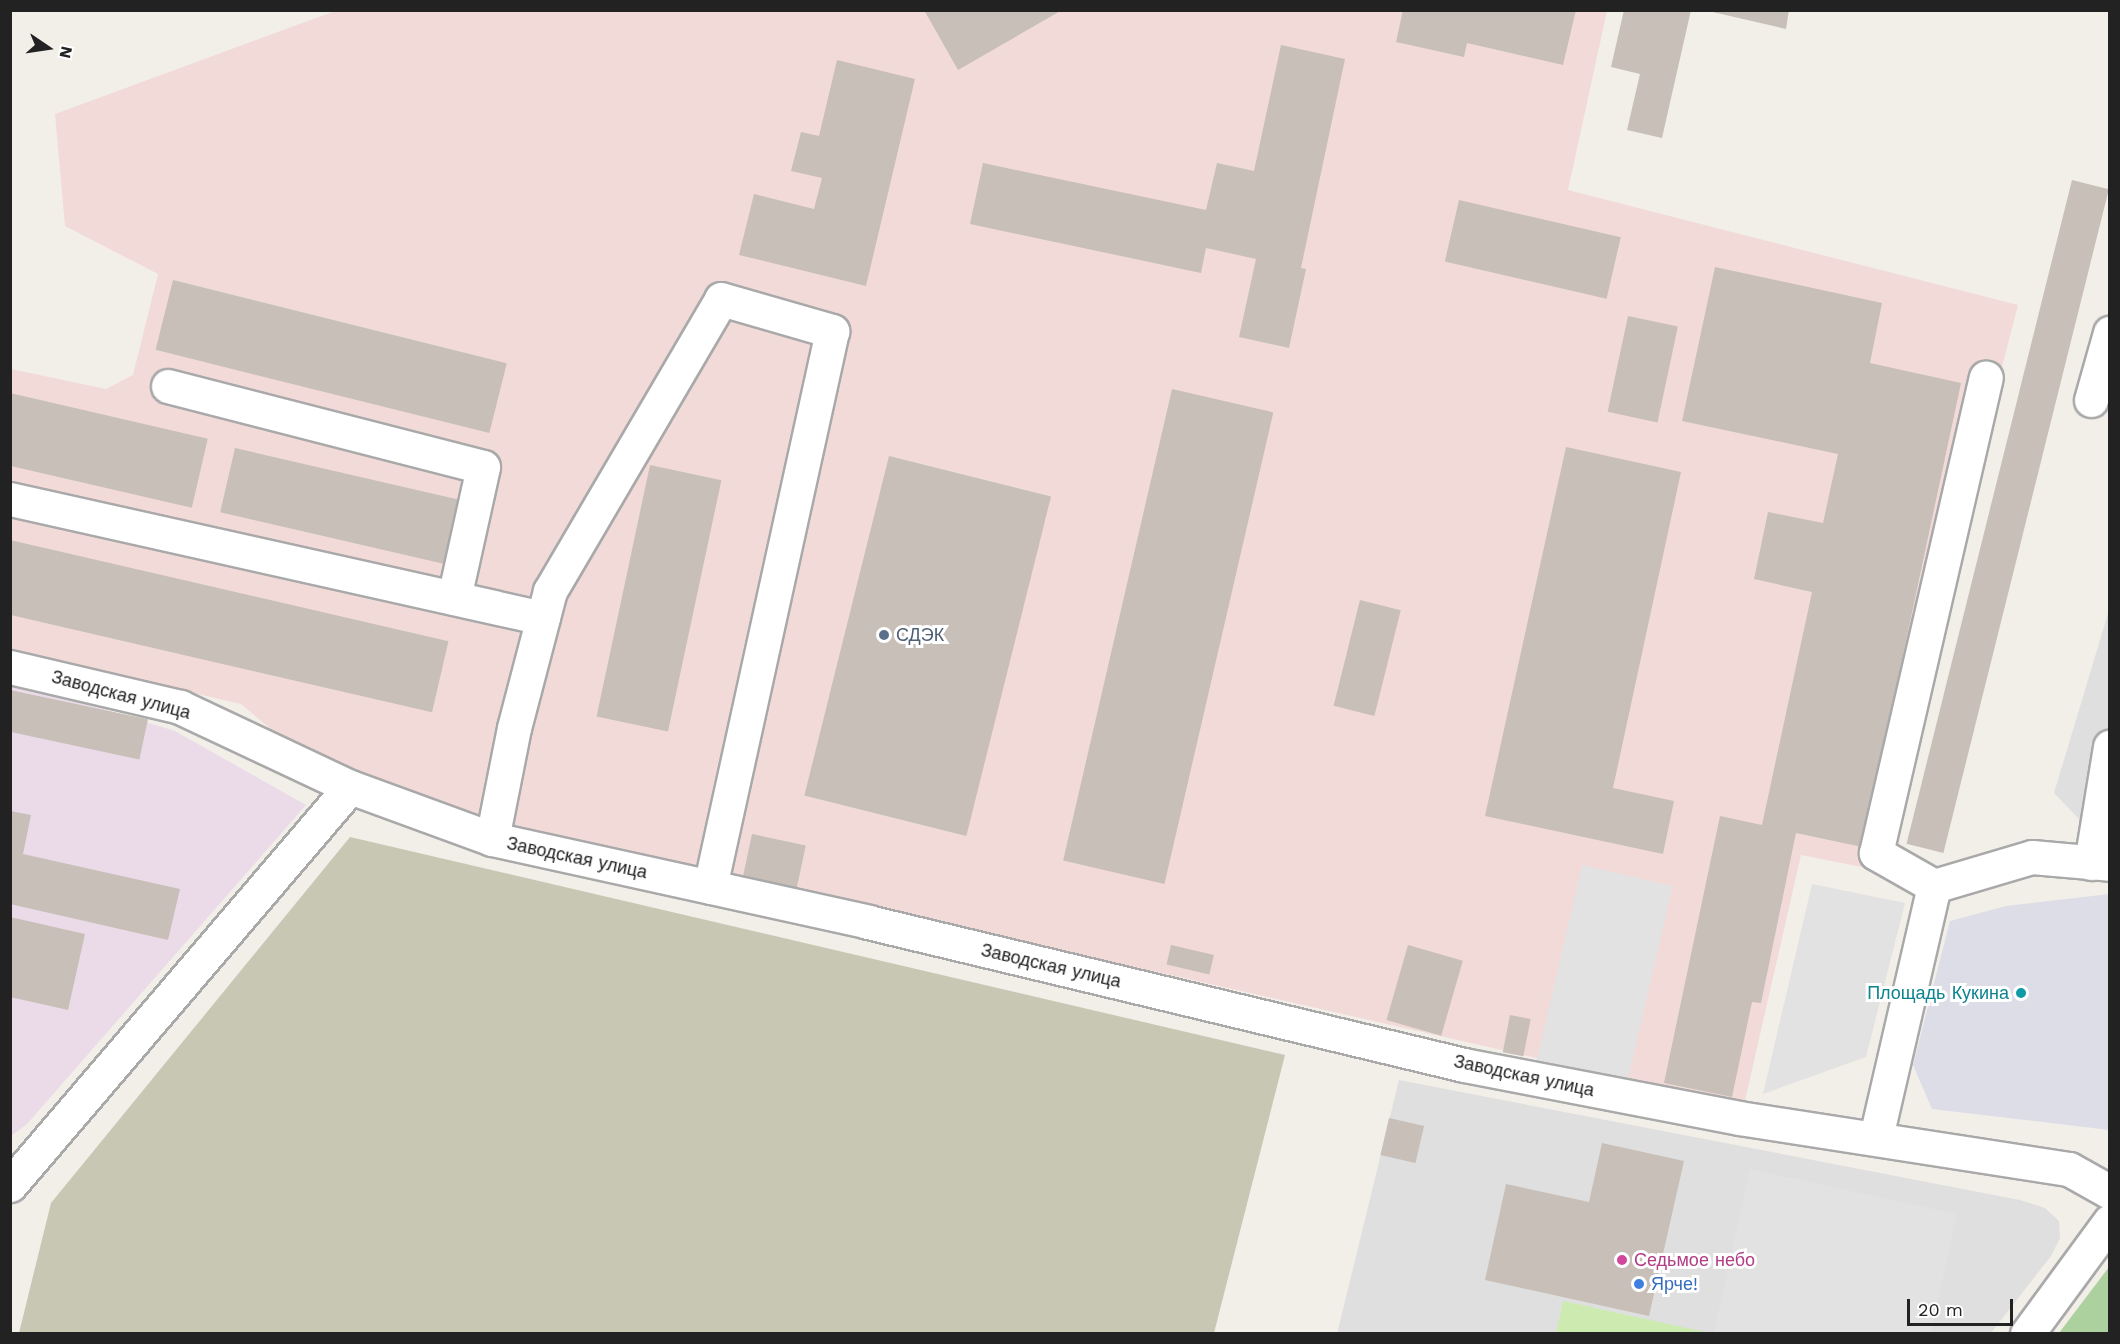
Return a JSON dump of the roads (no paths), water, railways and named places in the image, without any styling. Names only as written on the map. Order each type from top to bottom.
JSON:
[{"type":"street","points":[[492,839],[514,728],[550,591],[721,299],[832,331],[710,887]]},
{"type":"street","points":[[2091,400],[2109,333]]},
{"type":"street","points":[[1986,378],[1876,853],[1934,886],[2032,857],[2100,864],[2109,747]]},
{"type":"street","points":[[168,386],[483,467],[454,598]]},
{"type":"street","points":[[10,499],[543,618]]},
{"type":"street","name":"Заводская улица","points":[[10,668],[180,707],[350,787],[492,839],[710,887],[1464,1065],[1740,1118],[1876,1137],[2069,1169],[2109,1192]]},
{"type":"street","points":[[10,1185],[350,787]]},
{"type":"street","points":[[1876,1137],[1934,886]]},
{"type":"street","points":[[2027,1334],[2109,1221]]},
{"type":"place","name":"СДЭК","points":[[884,635]]},
{"type":"place","name":"Площадь Кукина","points":[[2021,993]]},
{"type":"place","name":"Седьмое небо","points":[[1622,1260]]},
{"type":"place","name":"Ярче!","points":[[1639,1284]]}]
